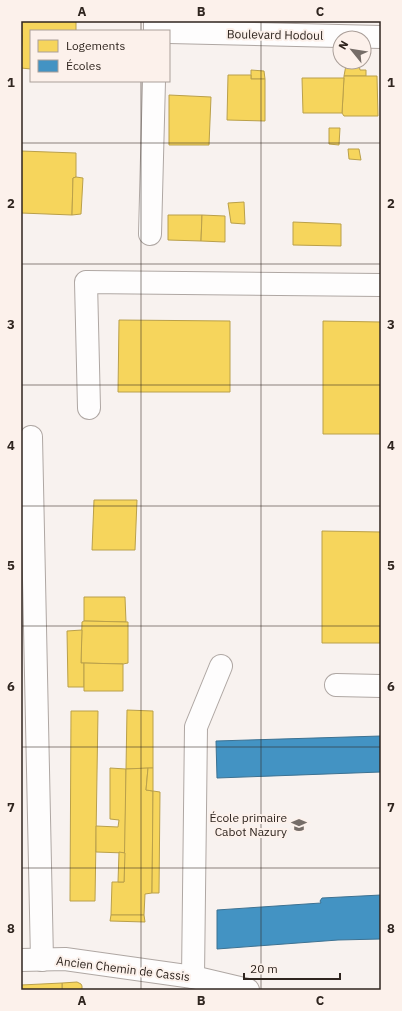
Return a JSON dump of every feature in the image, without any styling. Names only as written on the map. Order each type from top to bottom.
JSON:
[{"type":"street","name":"Boulevard Hodoul","points":[[170,32],[381,37]]},
{"type":"street","points":[[150,234],[154,82]]},
{"type":"street","points":[[89,408],[86,282],[381,285]]},
{"type":"street","points":[[31,436],[31,960]]},
{"type":"street","points":[[193,977],[196,727],[221,666]]},
{"type":"street","points":[[336,685],[381,686]]},
{"type":"street","name":"Ancien Chemin de Cassis","points":[[31,960],[66,959],[193,977],[248,990]]},
{"type":"building: Logements","points":[[22,21],[76,21],[76,30],[30,30],[30,69],[21,68]]},
{"type":"building: Logements","points":[[21,35],[22,35],[21,61]]},
{"type":"building: Logements","points":[[251,70],[264,71],[265,79],[251,79]]},
{"type":"building: Logements","points":[[345,70],[366,70],[366,76],[344,76]]},
{"type":"building: Logements","points":[[228,75],[251,75],[251,79],[265,79],[265,121],[227,120]]},
{"type":"building: Logements","points":[[344,76],[377,76],[378,116],[344,116],[342,113]]},
{"type":"building: Logements","points":[[302,78],[344,78],[342,113],[303,113]]},
{"type":"building: Logements","points":[[169,95],[211,97],[209,145],[169,145]]},
{"type":"building: Logements","points":[[329,128],[340,128],[339,145],[329,144]]},
{"type":"building: Logements","points":[[348,149],[359,149],[361,160],[349,159]]},
{"type":"building: Logements","points":[[21,151],[76,153],[76,177],[73,178],[72,215],[21,213]]},
{"type":"building: Logements","points":[[73,178],[83,178],[81,214],[72,215]]},
{"type":"building: Logements","points":[[244,202],[245,224],[231,223],[228,203]]},
{"type":"building: Logements","points":[[168,215],[202,215],[201,241],[168,240]]},
{"type":"building: Logements","points":[[202,215],[225,216],[225,242],[201,241]]},
{"type":"building: Logements","points":[[293,222],[341,224],[341,246],[293,245]]},
{"type":"building: Logements","points":[[119,320],[230,321],[230,392],[118,392]]},
{"type":"building: Logements","points":[[323,321],[381,322],[381,434],[323,434]]},
{"type":"building: Logements","points":[[94,500],[137,500],[135,550],[92,550]]},
{"type":"building: Logements","points":[[322,531],[381,532],[381,643],[322,643]]},
{"type":"building: Logements","points":[[84,597],[125,597],[126,622],[84,621]]},
{"type":"building: Logements","points":[[82,622],[128,622],[128,663],[81,663]]},
{"type":"building: Logements","points":[[82,630],[81,663],[84,663],[84,687],[68,687],[67,631]]},
{"type":"building: Logements","points":[[84,663],[123,664],[123,691],[84,691]]},
{"type":"building: Logements","points":[[127,710],[153,711],[153,768],[126,769]]},
{"type":"building: Logements","points":[[71,711],[98,711],[95,901],[70,901]]},
{"type":"building: Logements","points":[[110,768],[126,769],[125,853],[96,852],[96,826],[118,827],[119,820],[110,819]]},
{"type":"building: Logements","points":[[148,768],[146,790],[153,791],[152,893],[145,894],[144,915],[111,915],[112,882],[124,882],[126,769]]},
{"type":"building: Logements","points":[[148,768],[153,768],[153,791],[146,790]]},
{"type":"building: Logements","points":[[153,791],[160,792],[159,893],[152,893]]},
{"type":"building: Logements","points":[[119,852],[125,853],[124,882],[118,882]]},
{"type":"building: Logements","points":[[111,915],[144,915],[145,922],[110,921]]},
{"type":"building: Logements","points":[[77,982],[81,984],[82,990],[62,990],[62,983]]},
{"type":"building: Logements","points":[[62,983],[62,990],[21,990],[21,985]]},
{"type":"building: Écoles","points":[[381,736],[381,772],[217,778],[216,741]]},
{"type":"building: Écoles","points":[[381,895],[381,939],[338,940],[217,949],[217,910],[321,903],[320,901],[322,898]]},
{"type":"place","name":"École primaire Cabot Nazury","points":[[299,825]]}]
